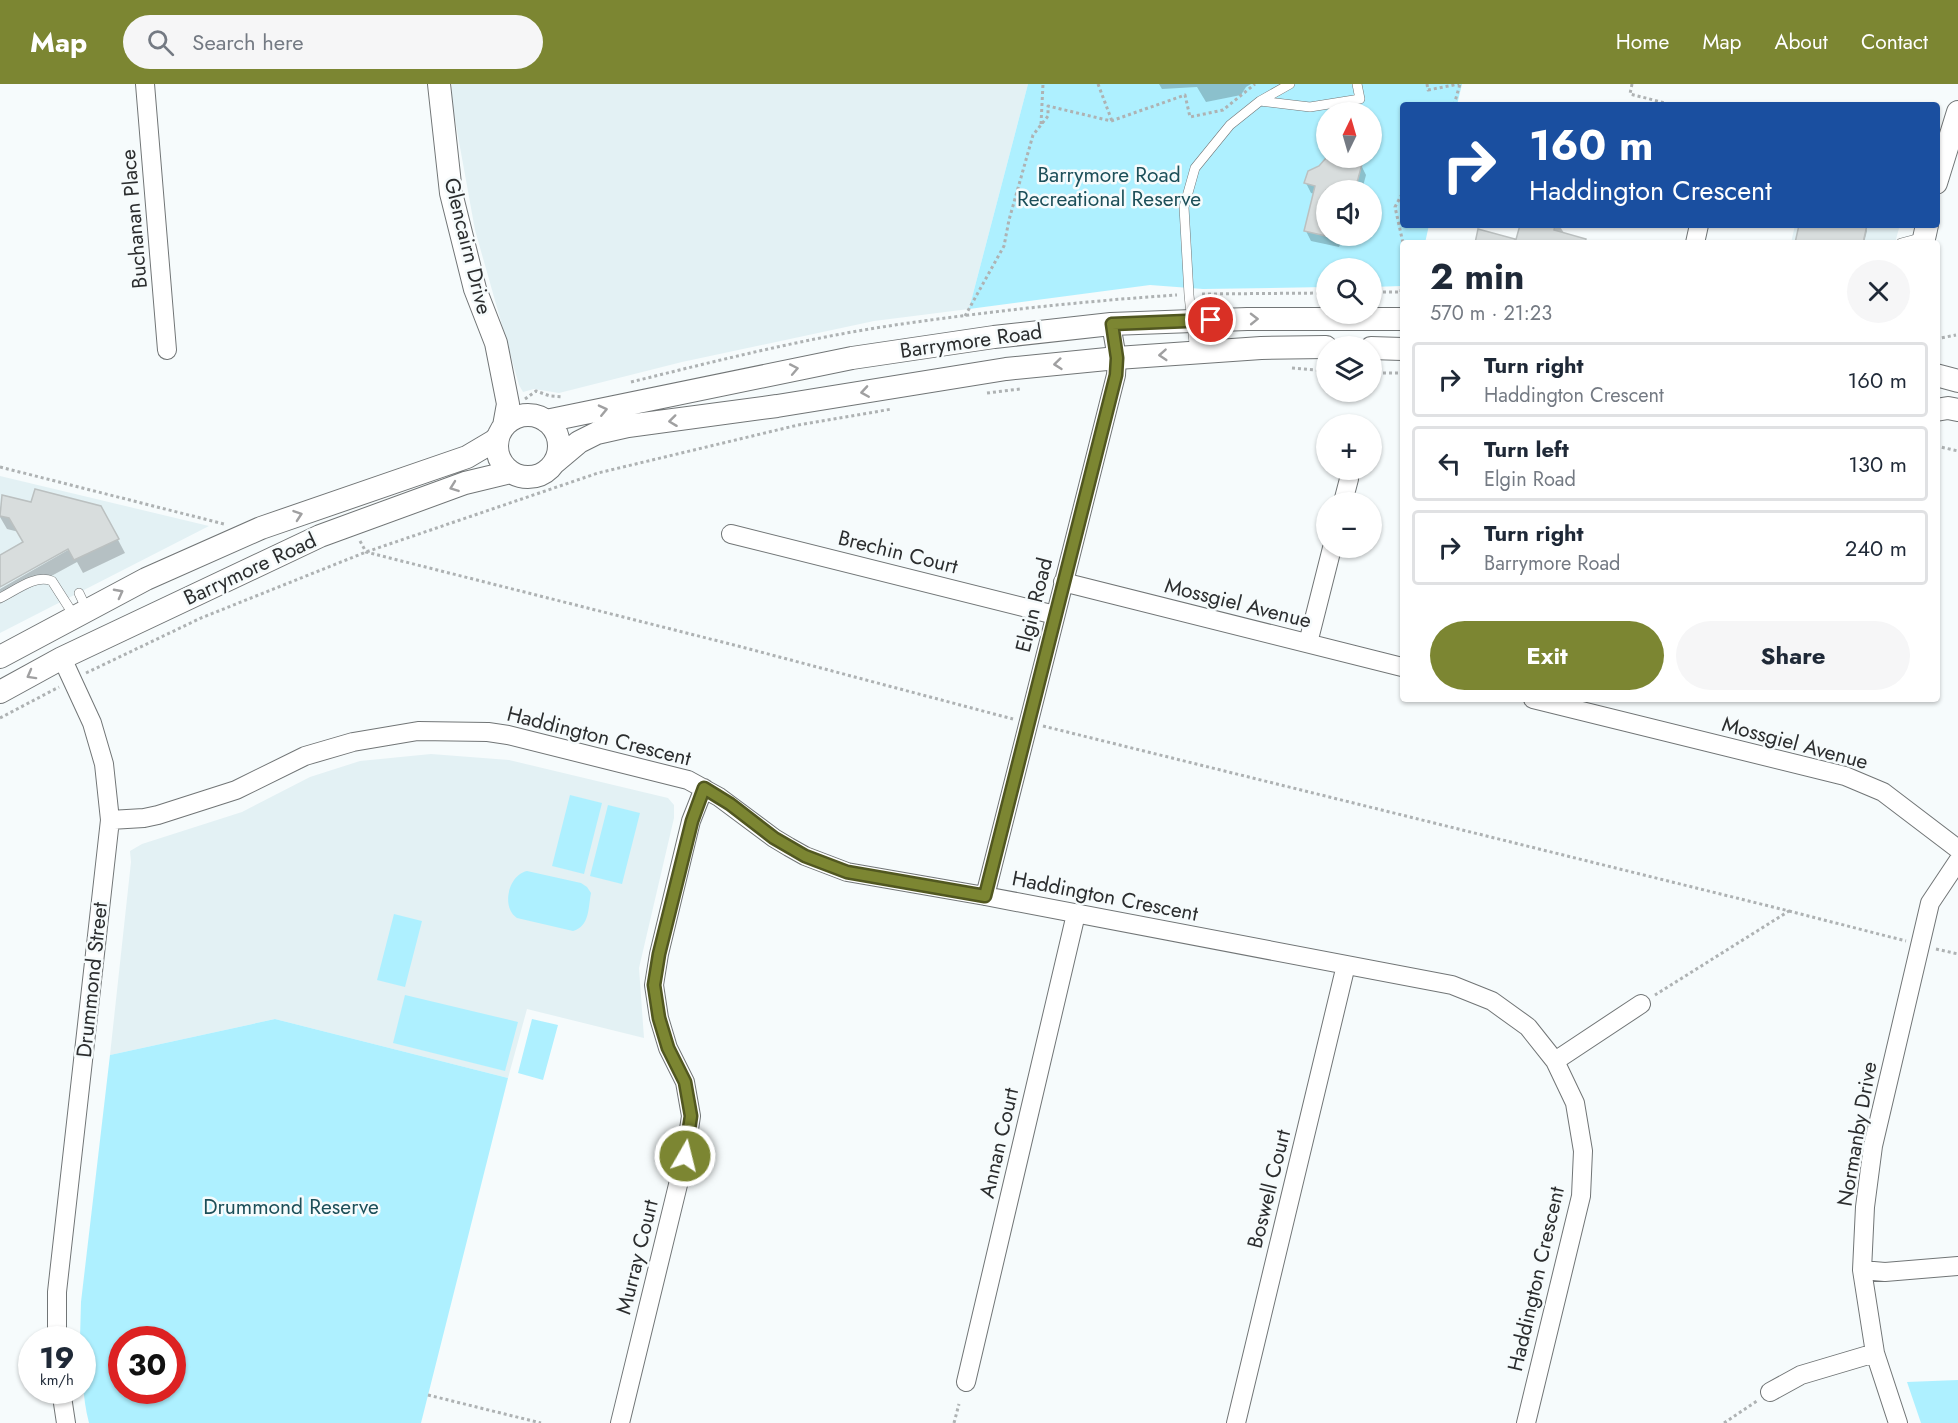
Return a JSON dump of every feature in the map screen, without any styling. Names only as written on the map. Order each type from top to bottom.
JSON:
[{"type":"street","name":"Buchanan Place","points":[[145,84],[167,350]]},
{"type":"street","name":"Glencairn Drive","points":[[439,84],[451,193],[475,289],[496,344],[508,404],[501,432]]},
{"type":"street","points":[[1940,152],[1958,112]]},
{"type":"street","name":"Barrymore Road","points":[[540,418],[852,358],[994,337],[1112,324],[1325,318],[1400,319]]},
{"type":"street","name":"Elgin Road","points":[[985,896],[1116,375],[1117,358],[1112,324]]},
{"type":"street","name":"Barrymore Road","points":[[554,463],[579,442],[597,433],[628,426],[745,411],[1006,369],[1195,352],[1316,347]]},
{"type":"street","points":[[1382,348],[1400,349]]},
{"type":"street","name":"Glencairn Drive","points":[[501,370],[518,401],[540,418]]},
{"type":"street","points":[[1940,376],[1958,381]]},
{"type":"street","points":[[1940,409],[1958,410]]},
{"type":"street","points":[[522,416],[540,418],[557,436],[559,448],[554,463],[545,472],[533,476],[511,472],[498,456],[497,446],[501,432],[513,419],[522,416]]},
{"type":"street","name":"Barrymore Road","points":[[3,653],[49,630],[80,606],[261,528],[467,457],[494,441],[501,432]]},
{"type":"street","name":"Barrymore Road","points":[[0,692],[62,658],[320,536],[465,483],[511,472]]},
{"type":"street","name":"Brechin Court","points":[[731,534],[1055,615]]},
{"type":"street","points":[[1308,643],[1329,558]]},
{"type":"street","name":"Mossgiel Avenue","points":[[1063,582],[1400,666]]},
{"type":"street","name":"Drummond Street","points":[[49,630],[92,723],[104,764],[110,820],[57,1292],[57,1326]]},
{"type":"street","name":"Mossgiel Avenue","points":[[1546,702],[1845,776],[1883,792],[1958,849]]},
{"type":"street","name":"Haddington Crescent","points":[[110,820],[158,815],[236,790],[305,756],[353,742],[402,732],[431,730],[508,735],[681,777],[730,804],[774,838],[805,856],[847,872],[1452,985],[1492,1001],[1528,1027],[1555,1061],[1575,1103],[1583,1151],[1581,1196],[1526,1423]]},
{"type":"street","name":"Murray Court","points":[[620,1423],[682,1167],[691,1116],[685,1082],[668,1048],[659,1018],[654,985],[659,954],[692,821],[704,788]]},
{"type":"street","name":"Normanby Drive","points":[[1898,1423],[1875,1353],[1862,1270],[1865,1207],[1873,1146],[1930,903],[1958,861]]},
{"type":"street","name":"Annan Court","points":[[966,1382],[1076,914]]},
{"type":"street","name":"Boswell Court","points":[[1236,1423],[1346,965]]},
{"type":"street","points":[[1555,1061],[1641,1004]]},
{"type":"street","points":[[1862,1270],[1885,1272],[1958,1266]]},
{"type":"street","points":[[1770,1392],[1802,1375],[1875,1353]]},
{"type":"street","points":[[63,1404],[66,1423]]},
{"type":"lane","points":[[1195,352],[1184,207],[1195,168],[1230,125],[1260,101],[1290,84]]},
{"type":"lane","points":[[1260,101],[1310,108],[1350,101],[1360,99],[1357,84]]},
{"type":"lane","points":[[0,598],[39,579],[46,579],[52,581],[80,606]]},
{"type":"path","points":[[1041,125],[1044,84]]},
{"type":"path","points":[[1098,84],[1113,121]]},
{"type":"path","points":[[965,316],[1004,246],[1033,135],[1048,116],[1048,106],[1113,121],[1185,95],[1190,117],[1223,110],[1255,84]]},
{"type":"path","points":[[1427,84],[1428,90],[1459,84],[1455,102]]},
{"type":"path","points":[[1632,84],[1630,94],[1661,102]]},
{"type":"path","points":[[1400,198],[1395,207],[1402,240]]},
{"type":"path","points":[[1382,292],[1400,292]]},
{"type":"path","points":[[1940,338],[1956,335]]},
{"type":"path","points":[[1285,367],[1316,370]]},
{"type":"path","points":[[1382,373],[1400,374]]},
{"type":"path","points":[[982,394],[1026,388]]},
{"type":"path","points":[[0,718],[72,680],[201,618],[366,552],[598,473],[798,425],[903,407]]},
{"type":"path","points":[[1940,447],[1958,451]]},
{"type":"path","points":[[0,467],[226,525]]},
{"type":"path","points":[[354,524],[366,552]]},
{"type":"path","points":[[366,552],[749,649],[1028,723],[1958,954]]},
{"type":"path","points":[[1641,1004],[1789,911]]},
{"type":"path","points":[[1724,1423],[1770,1392]]},
{"type":"path","points":[[428,1395],[541,1423]]},
{"type":"path","points":[[954,1423],[959,1404]]},
{"type":"shaded area","points":[[452,84],[1028,84],[969,309],[874,321],[682,362],[559,393],[534,389],[523,392],[519,385],[475,230],[452,103]]},
{"type":"shaded area","points":[[1794,228],[1899,228],[1896,240],[1792,240]]},
{"type":"shaded area","points":[[0,476],[209,526],[0,633]]},
{"type":"shaded area","points":[[431,754],[509,760],[668,798],[674,805],[674,818],[639,968],[644,1038],[527,1009],[508,1078],[275,1019],[110,1055],[131,862],[130,851],[142,844],[242,812],[310,777],[360,761]]},
{"type":"green space","name":"Barrymore Road Recreational Reserve","points":[[1028,84],[1462,84],[1458,102],[1400,102],[1400,228],[1428,228],[1426,240],[1400,240],[1400,286],[1382,287],[1382,258],[1316,258],[1316,287],[1203,289],[1150,285],[969,309]]},
{"type":"green space","points":[[570,795],[602,803],[584,874],[552,866]]},
{"type":"green space","points":[[608,805],[640,813],[622,884],[590,876]]},
{"type":"green space","points":[[527,871],[581,883],[587,887],[591,893],[587,916],[579,929],[573,931],[517,918],[512,913],[508,900],[511,885],[520,874]]},
{"type":"green space","points":[[394,914],[422,921],[405,987],[377,980]]},
{"type":"green space","points":[[405,995],[518,1022],[505,1071],[393,1043]]},
{"type":"green space","name":"Drummond Reserve","points":[[275,1019],[508,1078],[421,1423],[89,1423],[86,1404],[96,1404],[96,1326],[80,1326],[81,1302],[110,1055]]},
{"type":"green space","points":[[532,1019],[558,1025],[543,1080],[518,1073]]},
{"type":"green space","points":[[1958,1380],[1958,1423],[1921,1423],[1907,1382]]},
{"type":"building","points":[[1316,167],[1361,168],[1358,180],[1316,180],[1316,234],[1304,231],[1315,186],[1304,183],[1308,171]]},
{"type":"building","points":[[1519,228],[1554,228],[1554,230],[1586,239],[1586,240],[1516,240]]},
{"type":"building","points":[[1798,228],[1866,228],[1864,240],[1796,240]]},
{"type":"building","points":[[1478,229],[1515,239],[1515,240],[1476,240]]},
{"type":"building","points":[[35,489],[101,506],[119,539],[74,560],[68,549],[0,587],[0,555],[23,542],[9,518],[0,516],[2,495],[31,502]]},
{"type":"route","points":[[685,1156],[691,1116],[685,1082],[668,1048],[659,1018],[654,985],[659,954],[692,821],[704,788],[730,804],[774,838],[805,856],[847,872],[985,896],[1116,375],[1117,358],[1112,324],[1211,320]]}]
